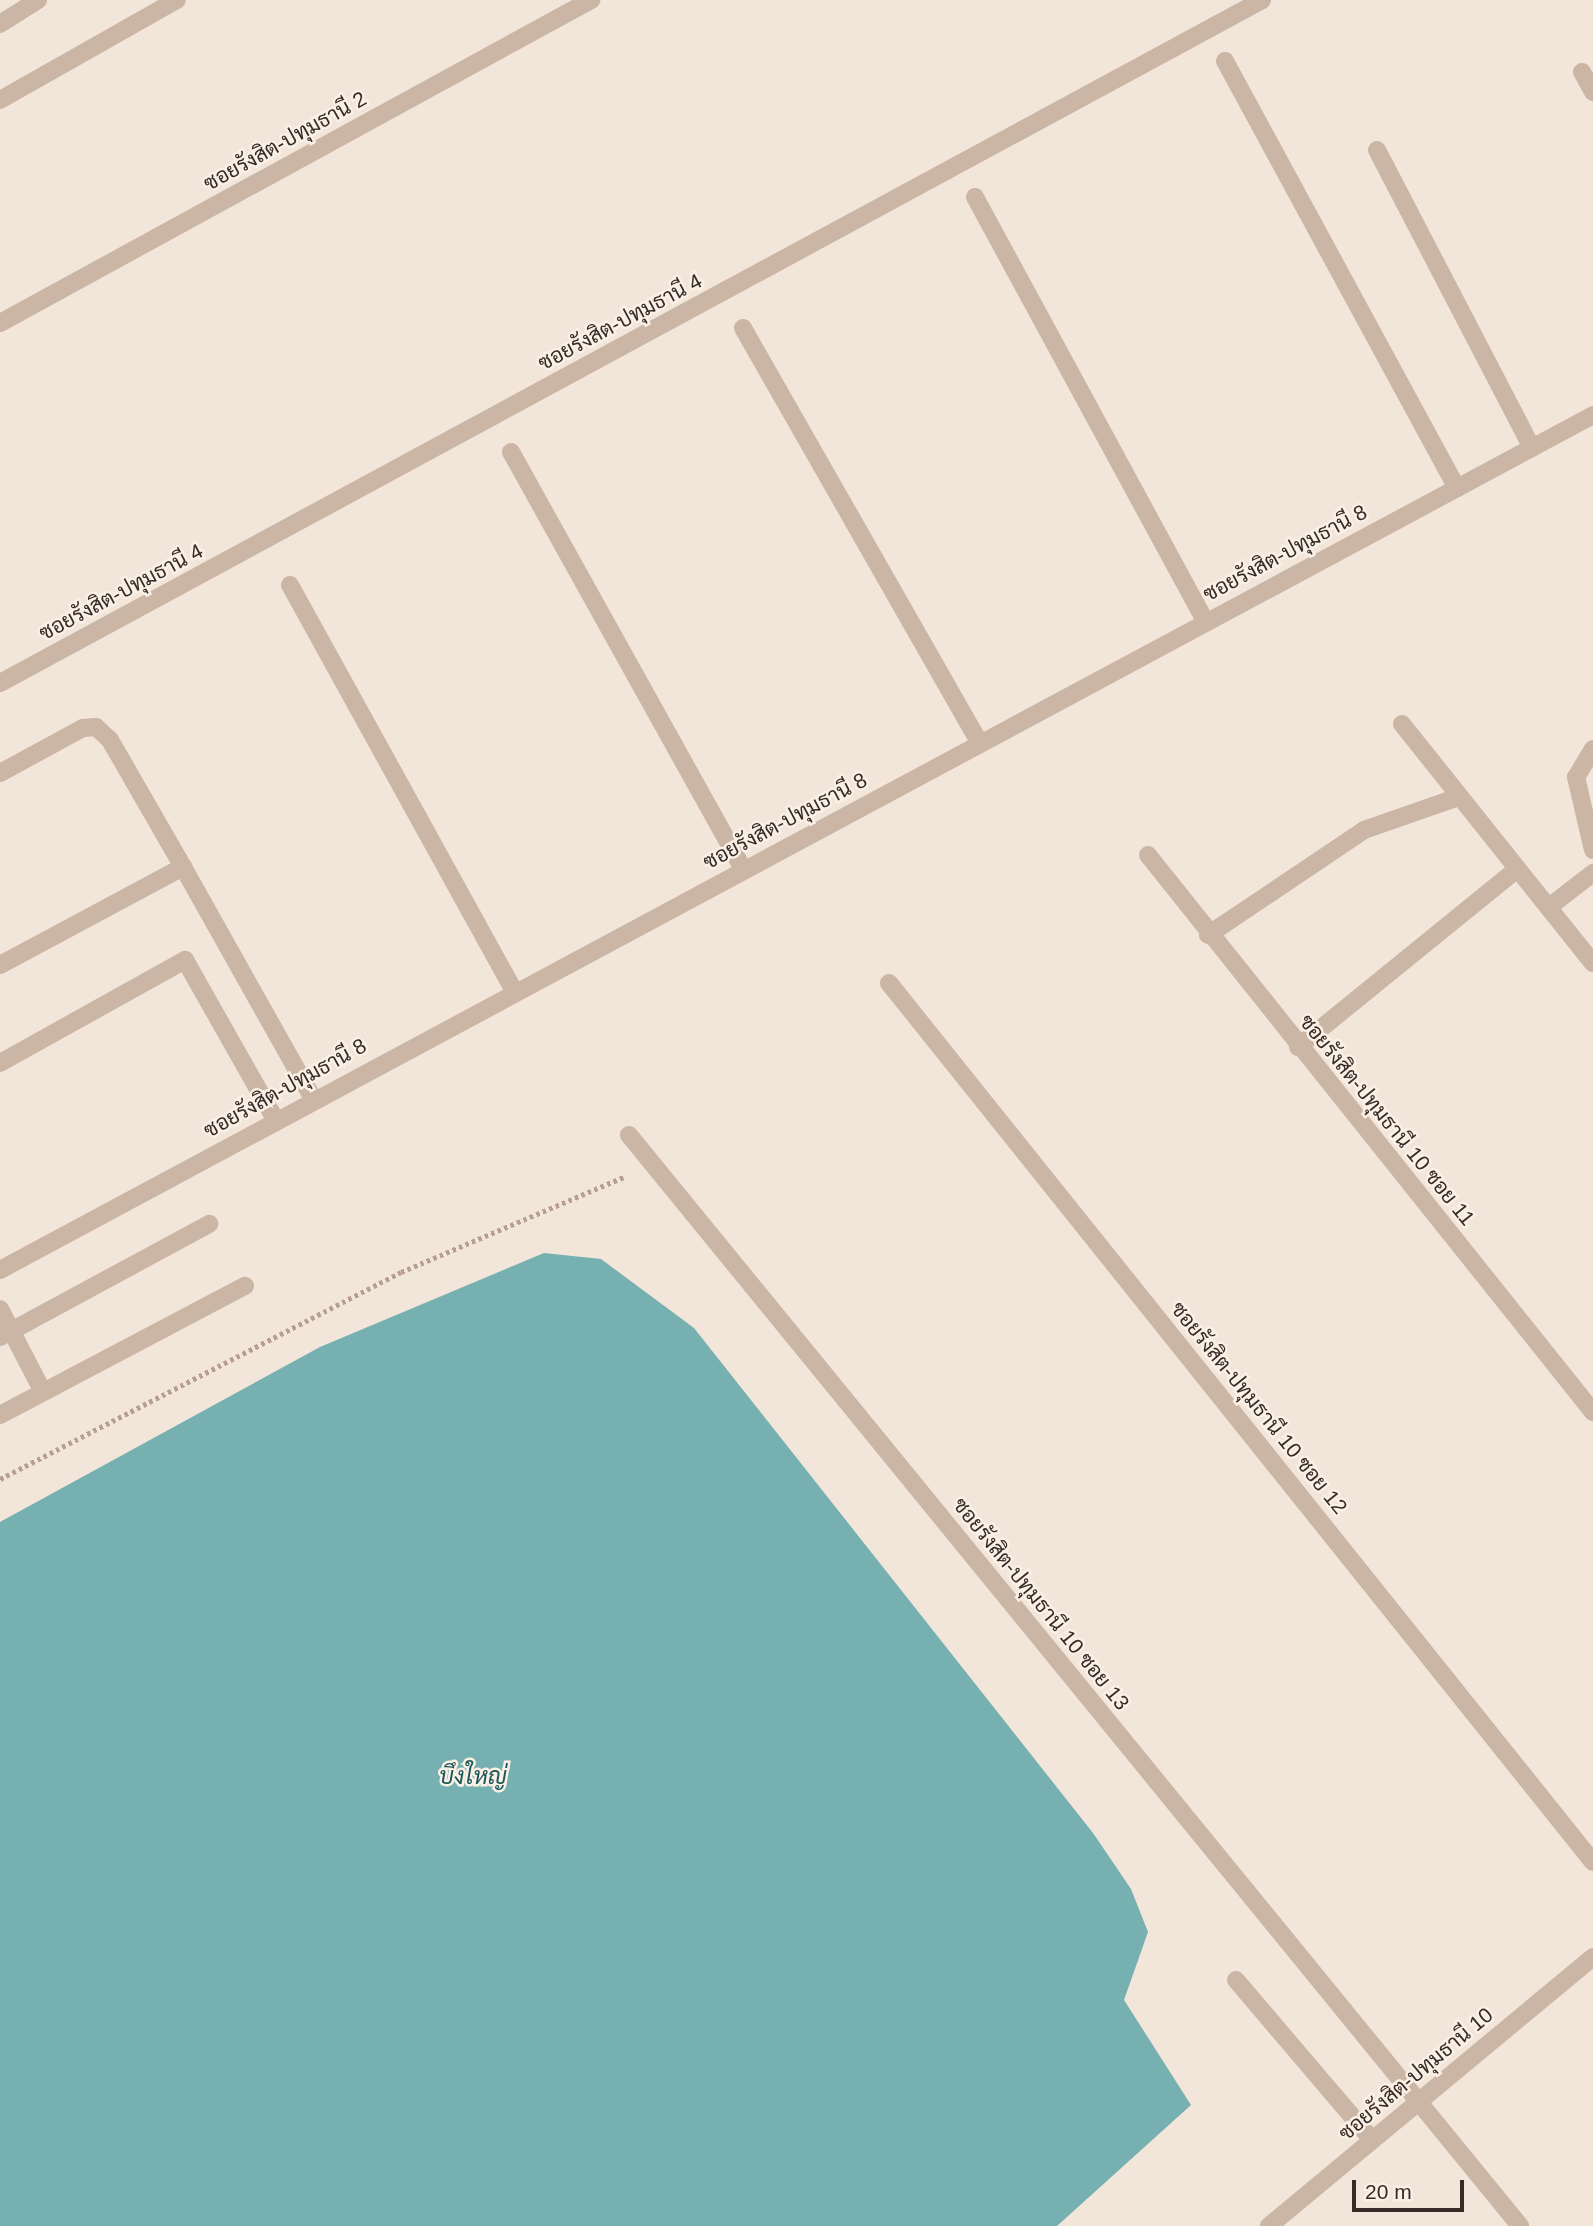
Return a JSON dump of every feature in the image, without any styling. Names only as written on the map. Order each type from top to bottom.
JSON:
[{"type":"street","points":[[0,24],[38,0]]},
{"type":"street","points":[[0,100],[177,0]]},
{"type":"street","name":"ซอยรังสิต-ปทุมธานี 2","points":[[0,323],[591,0]]},
{"type":"street","name":"ซอยรังสิต-ปทุมธานี 4","points":[[0,683],[1262,0]]},
{"type":"street","points":[[1225,61],[1457,488]]},
{"type":"street","points":[[1582,72],[1593,92]]},
{"type":"street","points":[[1377,150],[1532,448]]},
{"type":"street","points":[[975,197],[1205,620]]},
{"type":"street","points":[[743,328],[979,741]]},
{"type":"street","name":"ซอยรังสิต-ปทุมธานี 8","points":[[0,1270],[513,990],[1593,415]]},
{"type":"street","points":[[511,452],[743,869]]},
{"type":"street","points":[[290,584],[513,990]]},
{"type":"street","points":[[1402,724],[1593,963]]},
{"type":"street","points":[[0,774],[83,728],[96,727],[110,740],[313,1099]]},
{"type":"street","points":[[1593,749],[1576,777],[1593,850]]},
{"type":"street","points":[[1208,934],[1364,830],[1459,797]]},
{"type":"street","name":"ซอยรังสิต-ปทุมธานี 10 ซอย 11","points":[[1148,855],[1298,1047],[1593,1412]]},
{"type":"street","points":[[0,965],[183,867]]},
{"type":"street","points":[[1298,1047],[1517,869]]},
{"type":"street","points":[[1549,907],[1593,873]]},
{"type":"street","points":[[0,1062],[185,960],[275,1119]]},
{"type":"street","name":"ซอยรังสิต-ปทุมธานี 10 ซอย 12","points":[[889,983],[1593,1862]]},
{"type":"street","name":"ซอยรังสิต-ปทุมธานี 10 ซอย 13","points":[[629,1135],[1520,2226]]},
{"type":"street","points":[[6,1334],[209,1224]]},
{"type":"street","points":[[0,1415],[245,1286]]},
{"type":"street","points":[[0,1309],[6,1334],[43,1392]]},
{"type":"street","name":"ซอยรังสิต-ปทุมธานี 10","points":[[1269,2226],[1593,1957]]},
{"type":"street","points":[[1236,1980],[1372,2140]]},
{"type":"path","points":[[0,1479],[401,1272],[653,1164]]},
{"type":"water","name":"บึงใหญ่","points":[[544,1253],[601,1259],[694,1328],[1093,1833],[1131,1889],[1148,1932],[1124,2000],[1191,2105],[1057,2226],[0,2226],[0,1522],[320,1347]]}]
